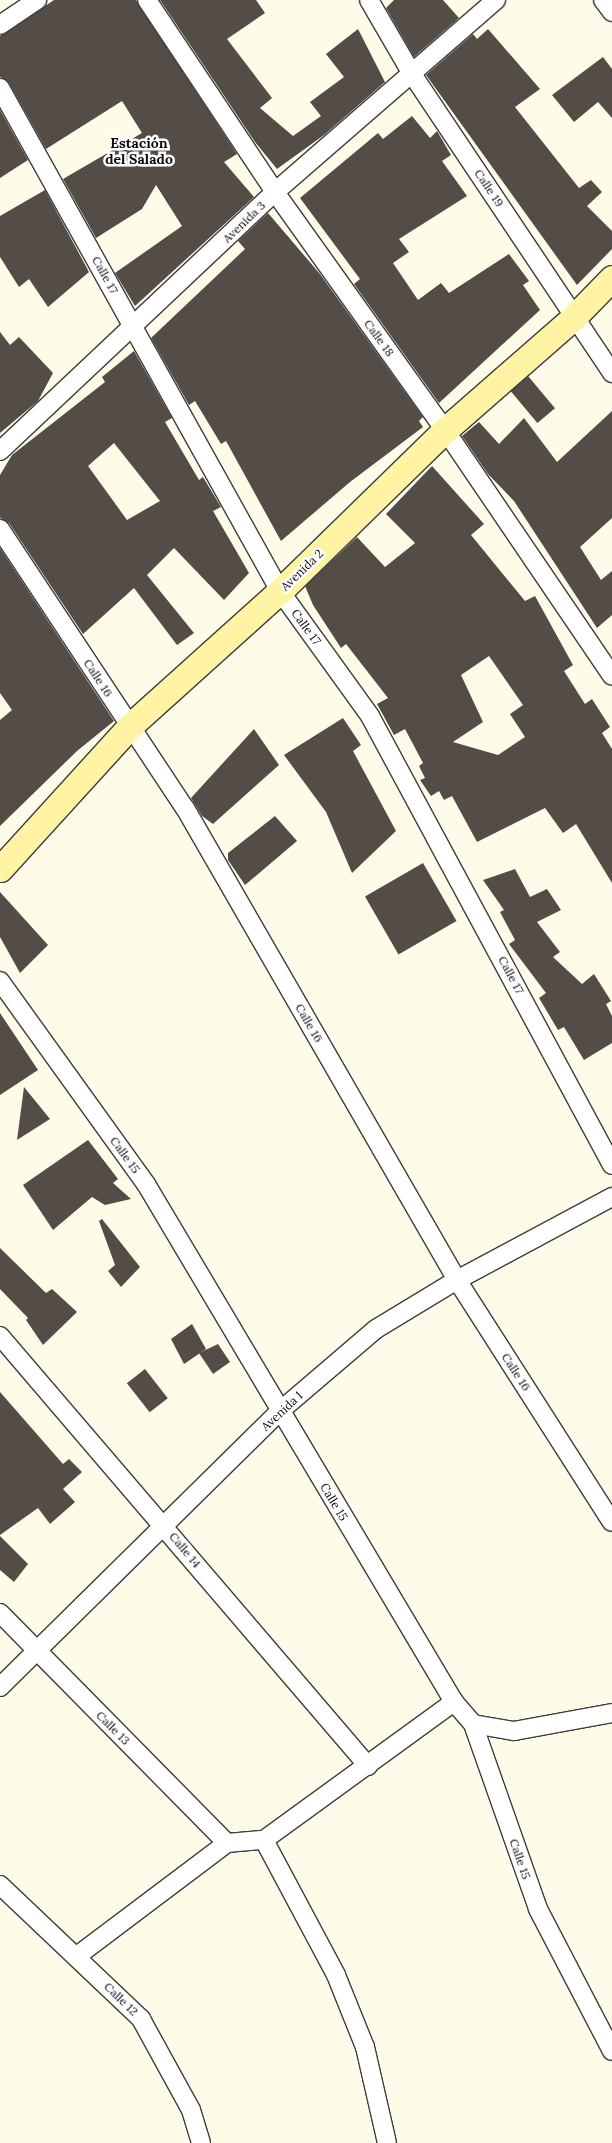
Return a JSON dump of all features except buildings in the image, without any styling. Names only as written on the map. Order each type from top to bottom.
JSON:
[{"type":"street","points":[[0,25],[38,0]]},
{"type":"street","name":"Calle 18","points":[[147,0],[275,192],[445,430],[612,676]]},
{"type":"street","name":"Calle 19","points":[[369,0],[412,74],[612,373]]},
{"type":"street","name":"Avenida 3","points":[[0,451],[135,328],[275,192],[496,0]]},
{"type":"street","points":[[603,0],[612,12]]},
{"type":"street","name":"Calle 17","points":[[0,88],[280,591],[370,716],[612,1165]]},
{"type":"street","name":"Avenida 2","points":[[0,869],[130,726],[280,591],[445,430],[575,316],[612,278]]},
{"type":"street","name":"Calle 16","points":[[0,529],[185,808],[457,1280],[612,1522]]},
{"type":"street","name":"Calle 15","points":[[0,981],[146,1184],[454,1702],[472,1724],[538,1909],[612,2052]]},
{"type":"street","name":"Avenida 1","points":[[0,1687],[36,1650],[166,1527],[280,1411],[376,1329],[457,1280],[612,1197]]},
{"type":"street","name":"Calle 14","points":[[0,1336],[166,1527],[368,1766]]},
{"type":"street","name":"Calle 13","points":[[0,1613],[227,1843]]},
{"type":"street","points":[[77,1956],[227,1843],[264,1840],[454,1702]]},
{"type":"street","points":[[472,1724],[514,1731],[612,1713]]},
{"type":"street","points":[[264,1840],[336,1975],[365,2047],[387,2143]]},
{"type":"street","name":"Calle 12","points":[[0,1885],[77,1956],[141,2019],[191,2110],[201,2143]]},
{"type":"district","name":"Estación del Salado","points":[[139,152]]}]
